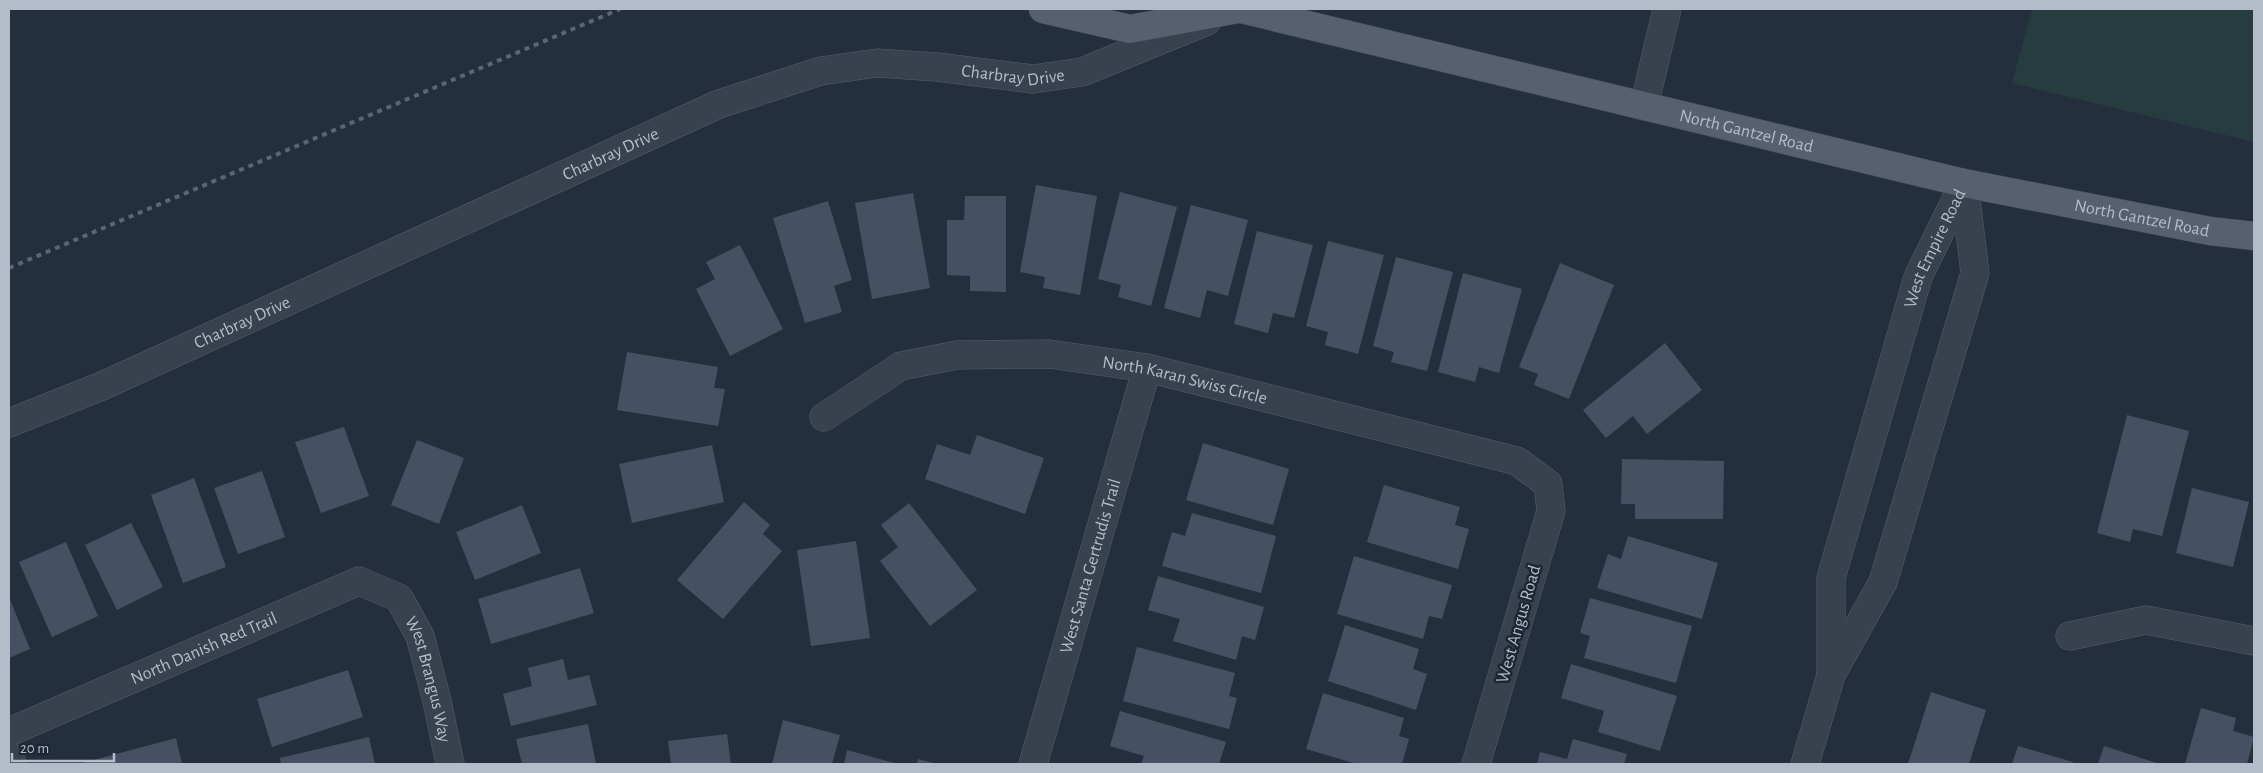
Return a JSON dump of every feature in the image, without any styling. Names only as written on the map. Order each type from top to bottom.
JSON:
[{"type":"main road","name":"North Gantzel Road","points":[[1043,9],[1130,29],[1239,9],[1296,15],[1644,106],[1964,183],[2210,231],[2254,236]]},
{"type":"street","name":"Charbray Drive","points":[[9,423],[102,386],[719,104],[821,71],[877,63],[937,67],[1033,79],[1082,72],[1239,9]]},
{"type":"street","points":[[1644,106],[1667,9]]},
{"type":"street","name":"West Empire Road","points":[[1831,674],[1831,578],[1918,277],[1964,183]]},
{"type":"street","name":"West Empire Road","points":[[1805,764],[1831,674],[1883,582],[1975,272],[1964,183]]},
{"type":"street","name":"North Karan Swiss Circle","points":[[824,417],[901,366],[957,355],[1049,354],[1147,368],[1517,461],[1548,484]]},
{"type":"street","name":"West Santa Gertrudis Trail","points":[[1033,764],[1147,368]]},
{"type":"street","name":"West Angus Road","points":[[1476,764],[1551,511],[1548,484]]},
{"type":"street","name":"North Danish Red Trail","points":[[9,732],[359,582],[399,598]]},
{"type":"street","name":"West Brangus Way","points":[[399,598],[420,636],[438,701],[450,764]]},
{"type":"street","points":[[2070,636],[2146,620],[2254,641]]},
{"type":"street","points":[[9,756],[12,764]]},
{"type":"green space","points":[[2032,9],[2254,9],[2254,142],[2012,83]]},
{"type":"building","points":[[1036,185],[1097,196],[1080,295],[1043,288],[1045,277],[1020,272]]},
{"type":"building","points":[[1120,192],[1177,207],[1151,306],[1118,297],[1121,285],[1098,279]]},
{"type":"building","points":[[913,193],[930,288],[872,299],[855,203]]},
{"type":"building","points":[[965,196],[1006,196],[1006,292],[970,291],[970,276],[947,275],[947,220],[964,220]]},
{"type":"building","points":[[828,201],[852,280],[834,286],[842,312],[805,323],[773,218]]},
{"type":"building","points":[[1191,205],[1248,220],[1228,296],[1207,290],[1200,318],[1164,308]]},
{"type":"building","points":[[1257,231],[1313,245],[1294,318],[1273,313],[1268,333],[1234,324]]},
{"type":"building","points":[[1328,241],[1384,255],[1358,354],[1325,345],[1328,332],[1306,326]]},
{"type":"building","points":[[740,245],[783,329],[730,356],[696,289],[715,279],[706,262]]},
{"type":"building","points":[[1396,257],[1453,272],[1427,371],[1391,362],[1394,352],[1373,346]]},
{"type":"building","points":[[1560,263],[1614,285],[1569,399],[1534,385],[1538,374],[1519,367]]},
{"type":"building","points":[[1463,273],[1522,289],[1499,373],[1479,367],[1475,382],[1438,372]]},
{"type":"building","points":[[1665,343],[1702,390],[1647,434],[1633,416],[1606,438],[1583,410]]},
{"type":"building","points":[[627,352],[718,367],[714,388],[725,389],[718,426],[617,410]]},
{"type":"building","points":[[2127,415],[2189,431],[2162,536],[2133,529],[2130,542],[2097,533]]},
{"type":"building","points":[[344,427],[369,496],[321,513],[295,442]]},
{"type":"building","points":[[977,435],[1044,458],[1025,514],[925,479],[937,444],[970,455]]},
{"type":"building","points":[[417,440],[464,458],[439,524],[391,505]]},
{"type":"building","points":[[1203,443],[1289,469],[1273,525],[1186,500]]},
{"type":"building","points":[[712,445],[724,502],[632,523],[619,464]]},
{"type":"building","points":[[1622,459],[1724,461],[1723,519],[1635,519],[1635,504],[1621,504]]},
{"type":"building","points":[[262,471],[285,537],[238,554],[214,488]]},
{"type":"building","points":[[194,478],[226,567],[183,583],[151,495]]},
{"type":"building","points":[[1384,485],[1460,507],[1455,525],[1469,529],[1458,569],[1367,542]]},
{"type":"building","points":[[2192,488],[2249,502],[2233,567],[2176,553]]},
{"type":"building","points":[[744,502],[770,525],[763,534],[782,551],[723,619],[677,580]]},
{"type":"building","points":[[909,503],[977,590],[930,626],[880,561],[898,547],[881,525]]},
{"type":"building","points":[[522,505],[541,553],[475,580],[456,532]]},
{"type":"building","points":[[1192,513],[1276,536],[1261,593],[1162,566],[1172,532],[1185,536]]},
{"type":"building","points":[[131,523],[163,587],[117,610],[85,545]]},
{"type":"building","points":[[1628,536],[1718,563],[1702,619],[1597,588],[1608,554],[1621,559]]},
{"type":"building","points":[[856,541],[870,638],[811,646],[797,550]]},
{"type":"building","points":[[66,542],[98,616],[52,637],[19,562]]},
{"type":"building","points":[[1354,556],[1452,585],[1442,619],[1429,616],[1423,639],[1337,614]]},
{"type":"building","points":[[580,568],[594,613],[491,644],[478,599]]},
{"type":"building","points":[[1158,576],[1264,607],[1255,640],[1242,636],[1236,660],[1173,641],[1180,619],[1148,610]]},
{"type":"building","points":[[9,597],[30,649],[9,658]]},
{"type":"building","points":[[1590,598],[1692,626],[1676,683],[1584,658],[1590,636],[1580,633]]},
{"type":"building","points":[[1345,625],[1419,649],[1413,669],[1427,674],[1416,710],[1328,681]]},
{"type":"building","points":[[1137,647],[1235,673],[1229,696],[1237,698],[1229,729],[1123,701]]},
{"type":"building","points":[[563,659],[568,680],[589,675],[597,705],[511,726],[503,694],[532,686],[528,668]]},
{"type":"building","points":[[1571,664],[1677,696],[1660,751],[1598,732],[1604,711],[1561,698]]},
{"type":"building","points":[[348,670],[363,717],[272,747],[257,699]]},
{"type":"building","points":[[1931,692],[1986,710],[1969,764],[1908,764]]},
{"type":"building","points":[[1323,693],[1404,718],[1399,736],[1409,739],[1402,764],[1357,764],[1306,749]]},
{"type":"building","points":[[2201,708],[2236,718],[2233,731],[2254,737],[2247,764],[2185,764]]},
{"type":"building","points":[[1120,711],[1226,742],[1219,764],[1141,764],[1144,756],[1110,746]]},
{"type":"building","points":[[783,720],[840,735],[832,764],[772,764]]},
{"type":"building","points":[[588,724],[596,764],[522,764],[516,739]]},
{"type":"building","points":[[727,734],[731,764],[671,764],[668,741]]},
{"type":"building","points":[[369,737],[375,764],[281,764],[280,758]]},
{"type":"building","points":[[176,738],[182,764],[79,764]]},
{"type":"building","points":[[1573,739],[1627,754],[1624,764],[1537,764],[1540,752],[1567,759]]},
{"type":"building","points":[[2018,746],[2073,762],[2072,764],[2012,764]]},
{"type":"building","points":[[2104,746],[2160,764],[2098,764]]},
{"type":"building","points":[[847,750],[898,764],[844,764]]},
{"type":"building","points":[[918,759],[937,764],[917,764]]},
{"type":"railway","points":[[9,268],[620,9]]}]
